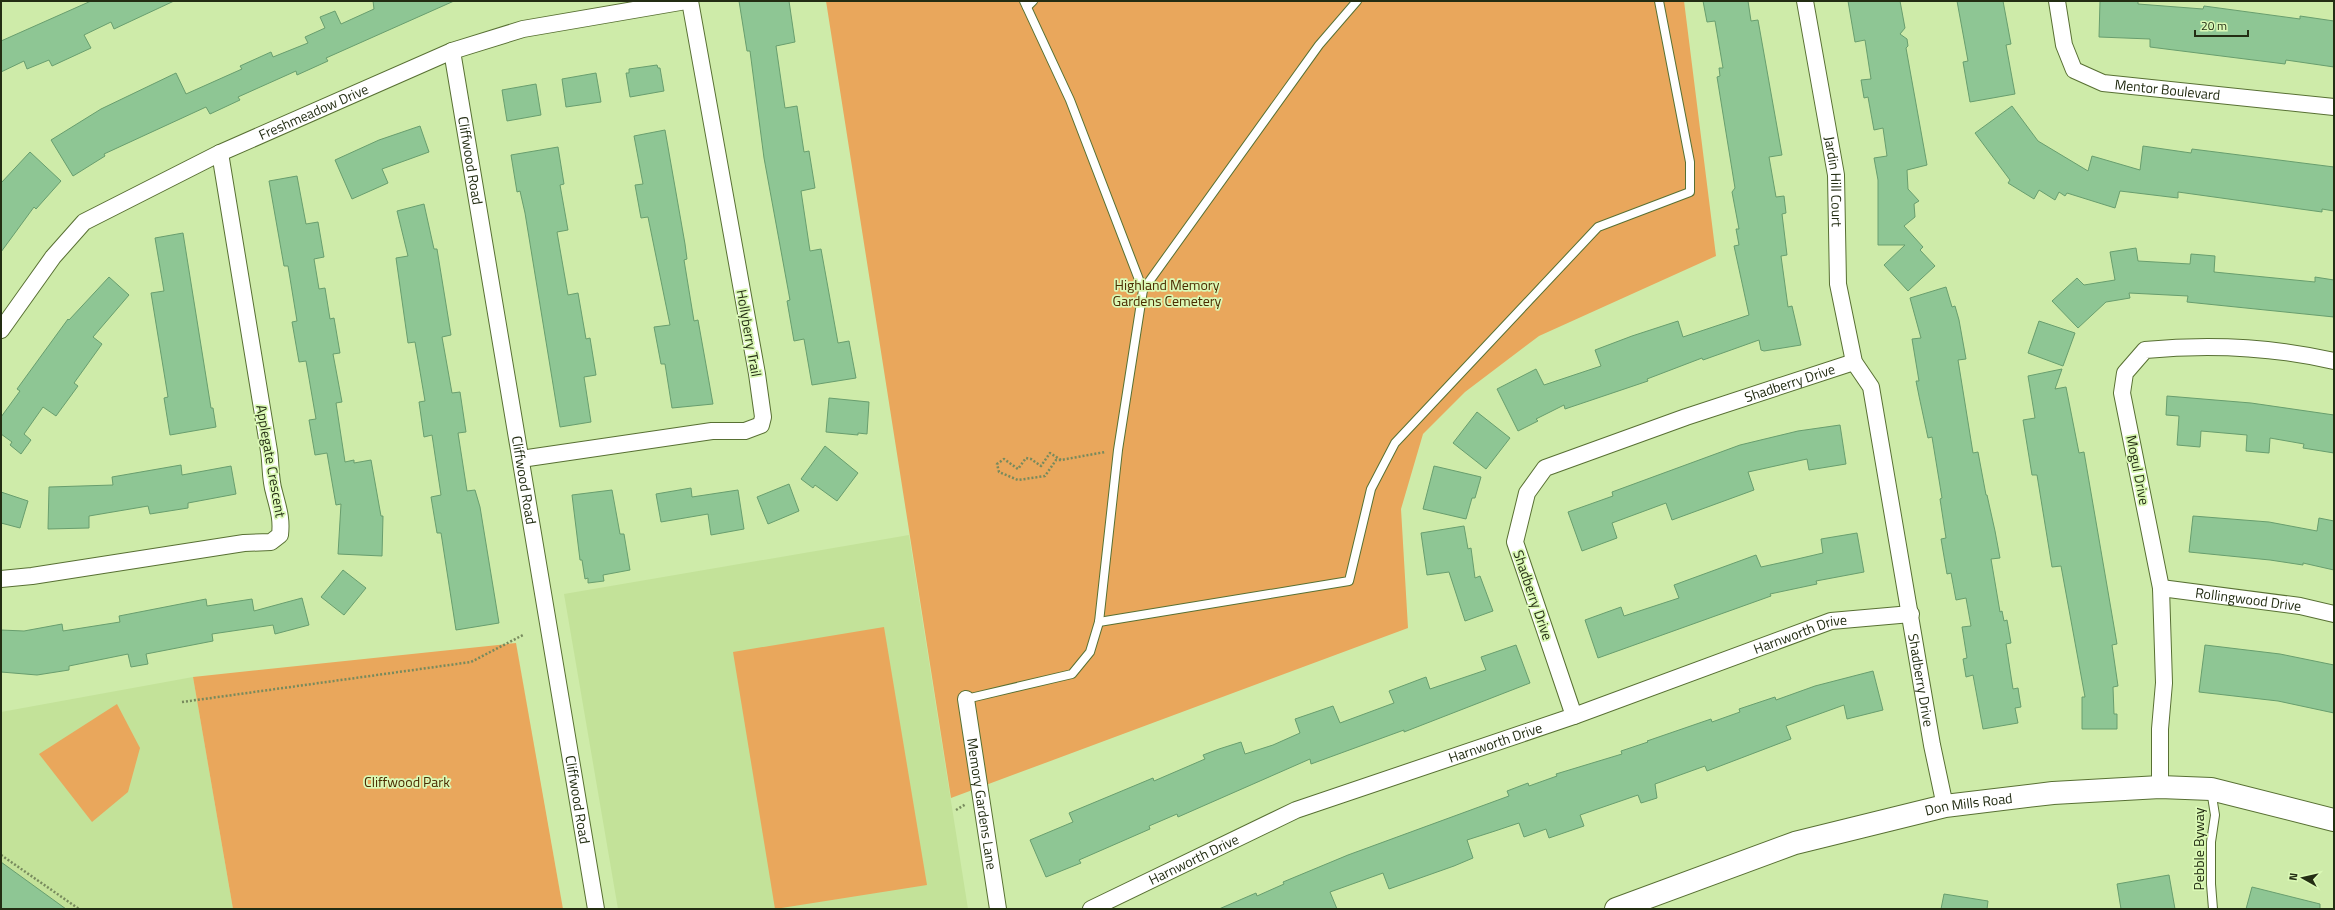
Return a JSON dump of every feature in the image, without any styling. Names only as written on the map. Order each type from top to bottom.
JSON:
[{"type":"main road","name":"Don Mills Road","points":[[1616,909],[1794,843],[1945,806],[2053,793],[2160,787],[2210,789],[2334,820]]},
{"type":"street","name":"Freshmeadow Drive","points":[[1,330],[53,257],[84,222],[220,153],[452,51],[523,29],[686,1]]},
{"type":"street","name":"Hollyberry Trail","points":[[521,459],[712,431],[745,431],[762,425],[763,418],[757,374],[690,1]]},
{"type":"street","name":"Jardin Hill Court","points":[[1805,1],[1836,175],[1838,284],[1854,362]]},
{"type":"street","name":"Mentor Boulevard","points":[[2057,1],[2064,45],[2074,70],[2103,83],[2334,107]]},
{"type":"street","name":"Cliffwood Road","points":[[452,51],[596,909]]},
{"type":"street","name":"Applegate Crescent","points":[[1,579],[32,576],[244,543],[271,542],[280,536],[282,522],[279,506],[273,492],[269,451],[220,153]]},
{"type":"street","name":"Mogul Drive","points":[[2160,787],[2160,729],[2164,683],[2161,588],[2122,392],[2125,373],[2145,350],[2184,346],[2299,353],[2334,361]]},
{"type":"street","name":"Shadberry Drive","points":[[1574,716],[1514,542],[1527,493],[1545,468],[1686,417],[1854,362],[1871,387],[1911,614],[1932,745],[1945,806]]},
{"type":"street","name":"Rollingwood Drive","points":[[2161,588],[2300,606],[2334,614]]},
{"type":"street","name":"Harnworth Drive","points":[[1091,909],[1296,810],[1574,716],[1831,621],[1911,614]]},
{"type":"street","name":"Memory Gardens Lane","points":[[966,699],[998,909]]},
{"type":"lane","points":[[1033,1],[1026,4],[1070,100],[1143,290]]},
{"type":"lane","points":[[966,699],[1072,674],[1090,652],[1100,622],[1118,450],[1143,290],[1319,45],[1357,1]]},
{"type":"lane","points":[[1100,622],[1349,581],[1371,489],[1395,443],[1598,227],[1690,192],[1690,162],[1659,1]]},
{"type":"lane","name":"Pebble Byway","points":[[2210,789],[2215,815],[2211,842],[2211,884],[2213,909]]},
{"type":"path","points":[[1061,460],[1050,453],[1041,466],[1031,459],[1026,458],[1018,470],[1004,460],[997,464],[999,472],[1018,480],[1045,476],[1056,460],[1061,460],[1118,450]]},
{"type":"path","points":[[182,702],[471,662],[523,635]]},
{"type":"path","points":[[1,855],[79,909]]},
{"type":"shaded area","points":[[909,535],[968,909],[618,909],[564,594]]},
{"type":"shaded area","points":[[193,677],[233,909],[1,909],[1,712]]},
{"type":"green space","name":"Highland Memory Gardens Cemetery","points":[[826,1],[1684,1],[1716,256],[1539,336],[1465,392],[1423,434],[1401,509],[1408,628],[951,798]]},
{"type":"green space","points":[[884,627],[927,885],[775,909],[733,652]]},
{"type":"green space","name":"Cliffwood Park","points":[[516,643],[563,909],[233,909],[193,677]]},
{"type":"green space","points":[[117,704],[140,748],[128,792],[92,822],[39,754]]},
{"type":"building","points":[[91,1],[174,1],[114,29],[111,22],[84,35],[91,48],[52,66],[49,60],[27,69],[24,61],[1,72],[1,41]]},
{"type":"building","points":[[373,1],[454,1],[326,58],[328,61],[297,75],[296,71],[238,97],[240,100],[210,114],[206,107],[104,154],[105,156],[73,176],[51,140],[101,109],[176,73],[186,94],[242,69],[240,66],[271,52],[273,57],[308,43],[305,37],[325,28],[320,17],[335,11],[341,24],[374,9]]},
{"type":"building","points":[[739,1],[789,1],[795,42],[776,46],[785,108],[797,106],[804,152],[809,151],[815,188],[801,191],[810,251],[821,249],[838,343],[849,341],[856,378],[812,385],[804,339],[794,341],[787,301],[790,300],[764,158],[750,51],[747,51]]},
{"type":"building","points":[[1703,1],[1748,1],[1751,21],[1758,20],[1782,155],[1769,157],[1776,197],[1784,196],[1786,213],[1782,214],[1787,255],[1781,256],[1788,307],[1792,306],[1801,345],[1764,351],[1761,350],[1759,340],[1703,360],[1702,358],[1647,379],[1648,381],[1565,409],[1564,405],[1536,419],[1538,421],[1518,431],[1497,389],[1536,369],[1544,385],[1601,366],[1595,350],[1632,336],[1678,321],[1683,337],[1749,315],[1734,246],[1739,245],[1736,229],[1739,229],[1732,192],[1735,188],[1717,77],[1720,76],[1719,68],[1723,68],[1715,21],[1707,22]]},
{"type":"building","points":[[1848,1],[1900,1],[1905,28],[1900,34],[1907,39],[1908,46],[1906,48],[1927,165],[1907,170],[1908,189],[1919,201],[1914,204],[1915,217],[1904,226],[1923,247],[1920,250],[1935,266],[1908,291],[1884,265],[1905,245],[1878,245],[1878,180],[1874,158],[1887,156],[1883,128],[1874,130],[1868,97],[1864,98],[1861,80],[1871,79],[1865,40],[1855,42]]},
{"type":"building","points":[[1957,1],[2003,1],[2011,44],[2006,45],[2015,94],[1970,102],[1963,62],[1968,61]]},
{"type":"building","points":[[2100,1],[2138,1],[2138,4],[2203,9],[2204,6],[2300,19],[2300,16],[2334,21],[2334,67],[2286,60],[2285,64],[2150,47],[2150,39],[2099,37]]},
{"type":"building","points":[[657,65],[658,68],[660,68],[664,91],[630,97],[626,73],[629,73],[629,69]]},
{"type":"building","points":[[596,73],[601,102],[566,107],[562,79]]},
{"type":"building","points":[[536,84],[541,115],[507,121],[502,90]]},
{"type":"building","points":[[2012,106],[2038,141],[2088,171],[2092,156],[2140,170],[2143,146],[2191,153],[2192,149],[2334,167],[2334,211],[2322,209],[2322,212],[2178,192],[2178,198],[2120,191],[2115,208],[2067,193],[2065,196],[2059,192],[2055,200],[2039,190],[2034,199],[2008,183],[2010,180],[1975,133]]},
{"type":"building","points":[[420,126],[429,152],[382,169],[388,183],[352,199],[335,160],[379,140]]},
{"type":"building","points":[[665,130],[685,244],[687,259],[684,260],[694,321],[698,320],[713,404],[672,408],[665,364],[661,364],[654,327],[670,325],[648,217],[641,218],[635,185],[643,184],[634,136]]},
{"type":"building","points":[[558,147],[564,184],[560,185],[568,230],[557,232],[568,295],[578,293],[586,339],[590,338],[596,375],[584,377],[591,422],[560,427],[525,213],[520,191],[517,192],[511,155]]},
{"type":"building","points":[[30,152],[61,181],[36,209],[34,207],[1,252],[1,183]]},
{"type":"building","points":[[297,176],[306,224],[318,222],[324,257],[314,259],[319,289],[325,288],[330,319],[334,318],[340,353],[333,354],[342,402],[336,403],[345,462],[354,460],[354,463],[371,460],[381,516],[383,516],[382,556],[338,554],[341,504],[336,505],[327,453],[315,455],[309,420],[316,419],[306,361],[299,362],[292,322],[297,321],[288,266],[284,266],[269,181]]},
{"type":"building","points":[[424,204],[434,249],[437,249],[451,335],[442,337],[452,393],[460,392],[466,432],[458,433],[467,491],[475,490],[480,507],[499,623],[456,630],[441,533],[437,533],[431,497],[441,495],[432,435],[424,437],[419,402],[425,401],[415,342],[408,343],[396,258],[408,256],[397,211]]},
{"type":"building","points":[[183,233],[211,408],[213,408],[216,427],[170,435],[164,398],[168,397],[151,293],[164,291],[155,238]]},
{"type":"building","points":[[2136,248],[2138,261],[2190,264],[2191,254],[2215,256],[2214,272],[2315,282],[2315,277],[2334,280],[2334,317],[2187,302],[2188,296],[2129,293],[2130,298],[2106,302],[2078,328],[2052,301],[2077,278],[2084,285],[2115,280],[2110,252]]},
{"type":"building","points":[[109,277],[129,295],[93,337],[102,344],[74,383],[78,386],[56,416],[43,407],[24,434],[31,440],[21,454],[10,445],[12,442],[1,434],[1,417],[20,391],[17,389],[68,319],[69,320]]},
{"type":"building","points":[[1946,287],[1952,307],[1955,306],[1959,320],[1966,359],[1958,360],[1973,453],[1978,452],[2000,558],[1991,559],[2000,612],[2002,611],[2004,621],[2007,620],[2011,643],[2006,644],[2013,689],[2018,688],[2021,707],[2015,708],[2018,723],[1983,729],[1973,675],[1966,677],[1963,659],[1967,658],[1962,627],[1971,626],[1966,598],[1956,600],[1951,573],[1947,574],[1941,539],[1946,538],[1940,499],[1942,498],[1932,437],[1928,438],[1916,381],[1919,381],[1912,339],[1921,338],[1910,298]]},
{"type":"building","points":[[2039,321],[2075,333],[2063,366],[2028,353]]},
{"type":"building","points":[[2062,369],[2055,389],[2066,387],[2079,453],[2084,452],[2117,644],[2112,645],[2118,686],[2113,687],[2114,714],[2117,714],[2117,729],[2082,729],[2082,697],[2085,697],[2061,566],[2052,567],[2037,475],[2032,475],[2023,420],[2035,418],[2028,376]]},
{"type":"building","points":[[2167,396],[2251,403],[2334,415],[2334,453],[2303,448],[2304,444],[2270,438],[2269,453],[2246,451],[2247,435],[2201,431],[2200,447],[2177,445],[2179,416],[2166,415]]},
{"type":"building","points":[[829,398],[869,402],[867,434],[858,433],[858,435],[826,432]]},
{"type":"building","points":[[1477,412],[1510,438],[1486,469],[1453,443]]},
{"type":"building","points":[[1840,425],[1846,464],[1809,470],[1807,459],[1748,472],[1754,490],[1672,520],[1666,503],[1612,523],[1617,538],[1582,551],[1568,512],[1613,496],[1612,492],[1740,445],[1798,431]]},
{"type":"building","points":[[825,446],[858,473],[837,501],[815,485],[813,488],[801,479]]},
{"type":"building","points":[[181,465],[182,475],[231,466],[236,494],[188,503],[188,508],[150,514],[148,506],[89,516],[89,528],[48,529],[49,487],[113,485],[112,477]]},
{"type":"building","points":[[1434,466],[1481,477],[1475,498],[1472,498],[1466,519],[1423,509]]},
{"type":"building","points":[[789,484],[799,511],[768,524],[757,497]]},
{"type":"building","points":[[691,488],[692,497],[738,490],[744,529],[711,535],[708,514],[661,522],[656,494]]},
{"type":"building","points":[[612,490],[620,534],[624,534],[630,570],[603,575],[604,581],[588,583],[588,578],[585,579],[582,560],[580,560],[572,495]]},
{"type":"building","points":[[1,492],[28,501],[20,528],[1,523]]},
{"type":"building","points":[[2193,516],[2269,522],[2317,531],[2319,518],[2334,521],[2334,570],[2303,563],[2303,565],[2270,560],[2189,552]]},
{"type":"building","points":[[1464,526],[1468,549],[1471,548],[1475,578],[1480,576],[1493,611],[1465,621],[1449,572],[1427,575],[1421,533]]},
{"type":"building","points":[[1857,533],[1864,572],[1816,581],[1817,584],[1770,594],[1771,596],[1598,658],[1585,620],[1621,607],[1624,616],[1679,598],[1674,585],[1756,555],[1761,567],[1823,553],[1821,539]]},
{"type":"building","points":[[343,570],[366,588],[344,615],[321,597]]},
{"type":"building","points":[[302,598],[309,625],[275,634],[273,625],[212,634],[213,641],[146,654],[148,664],[131,667],[128,654],[69,666],[69,670],[37,675],[1,672],[1,630],[24,631],[62,624],[63,631],[120,622],[119,616],[206,599],[207,606],[252,599],[254,611]]},
{"type":"building","points":[[1516,645],[1530,683],[1404,732],[1404,730],[1311,764],[1310,759],[1178,817],[1177,814],[1149,826],[1150,829],[1079,860],[1081,863],[1046,877],[1030,840],[1073,822],[1069,813],[1153,778],[1154,781],[1205,759],[1203,755],[1219,749],[1241,742],[1245,754],[1273,745],[1300,733],[1295,719],[1333,706],[1340,723],[1394,703],[1389,691],[1426,677],[1430,689],[1486,670],[1481,657]]},
{"type":"building","points":[[2205,645],[2280,654],[2334,665],[2334,713],[2278,701],[2199,692]]},
{"type":"building","points":[[1873,671],[1883,710],[1847,719],[1844,705],[1786,726],[1791,739],[1707,771],[1705,766],[1655,784],[1657,798],[1641,803],[1638,795],[1580,815],[1584,826],[1549,838],[1546,829],[1524,837],[1519,823],[1467,840],[1473,858],[1389,889],[1383,873],[1330,892],[1337,909],[1219,909],[1256,893],[1257,896],[1284,884],[1283,882],[1348,855],[1509,796],[1507,791],[1528,783],[1529,786],[1557,776],[1556,774],[1622,754],[1621,751],[1648,742],[1647,741],[1711,719],[1712,722],[1740,712],[1739,709],[1775,697],[1776,700],[1815,686]]},
{"type":"building","points":[[1,862],[66,909],[1,909]]},
{"type":"building","points":[[2169,875],[2175,909],[2121,909],[2117,884]]},
{"type":"building","points":[[2252,887],[2320,904],[2320,909],[2246,909]]},
{"type":"building","points":[[1944,894],[1988,901],[1987,909],[1941,909]]}]
